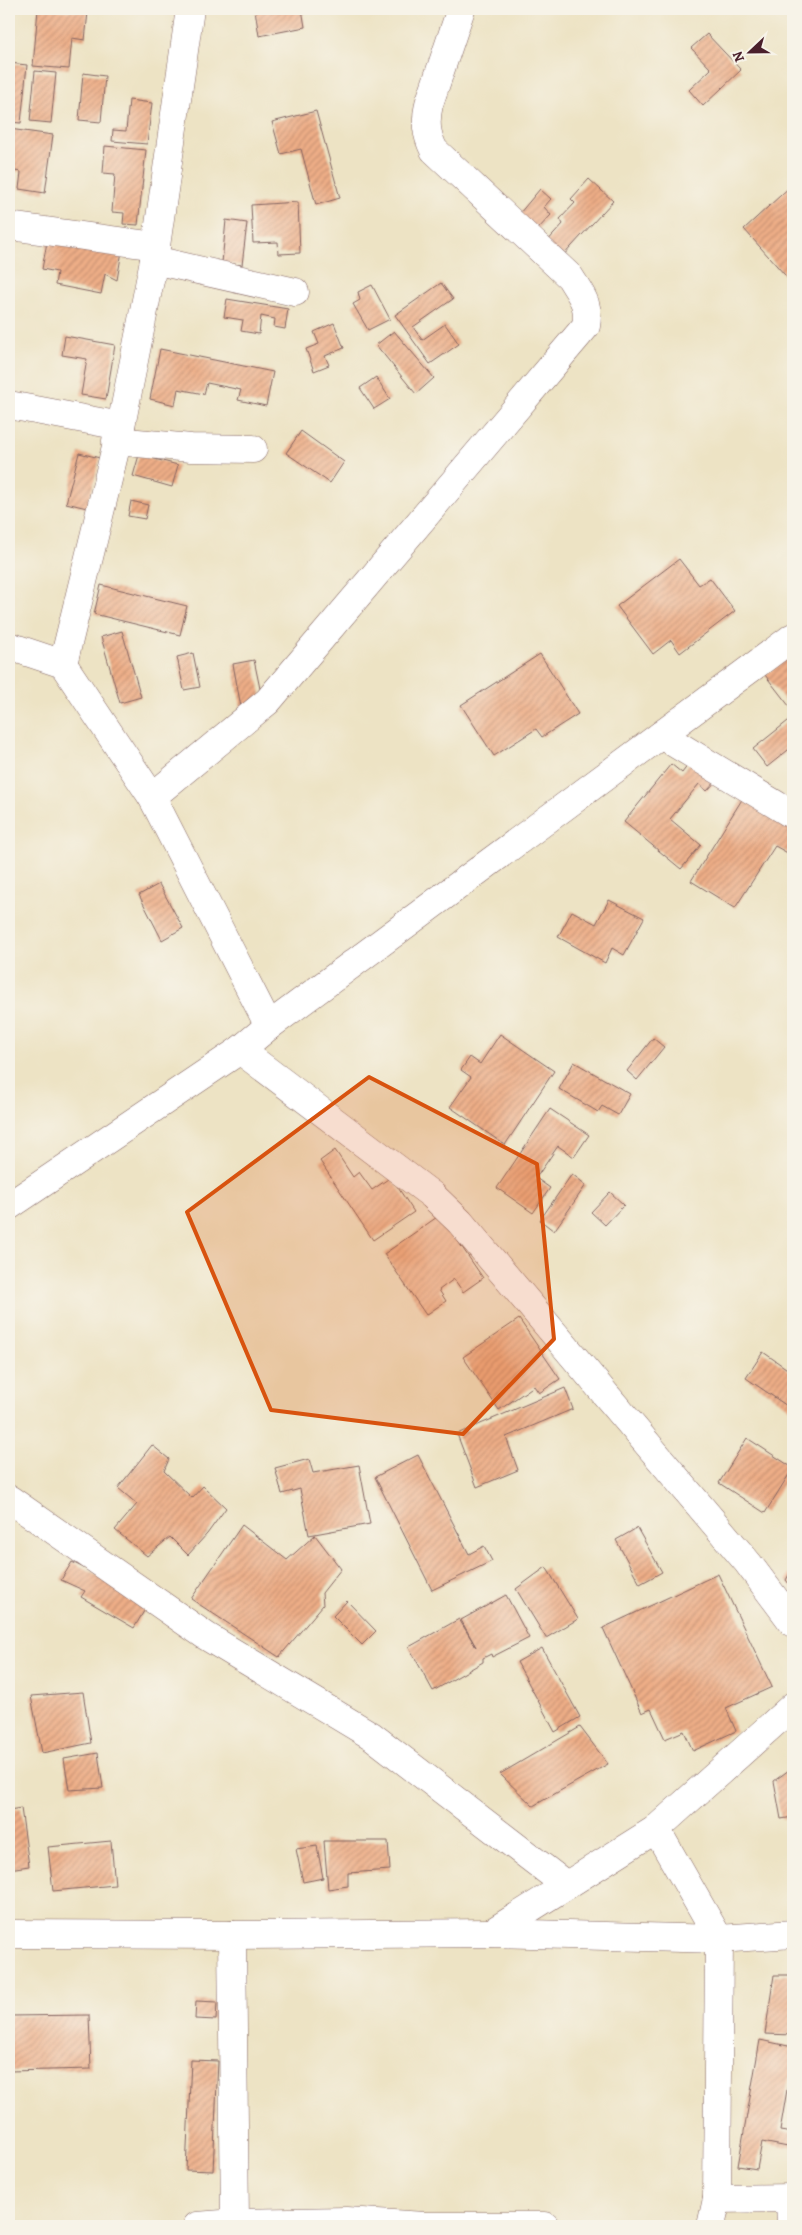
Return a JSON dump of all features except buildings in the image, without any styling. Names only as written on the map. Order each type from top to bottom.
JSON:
[{"type":"street","points":[[63,664],[119,434],[155,253],[190,9]]},
{"type":"street","points":[[152,797],[268,702],[586,326],[588,316],[586,302],[570,277],[434,150],[428,137],[426,119],[429,104],[462,9]]},
{"type":"street","points":[[9,226],[155,253],[295,292]]},
{"type":"street","points":[[9,405],[119,434],[191,448],[253,449]]},
{"type":"street","points":[[9,1206],[240,1050],[269,1026],[793,637]]},
{"type":"street","points":[[9,646],[63,664],[152,797],[269,1026]]},
{"type":"street","points":[[661,735],[793,815]]},
{"type":"street","points":[[240,1050],[432,1195],[460,1222],[748,1563],[793,1623]]},
{"type":"street","points":[[9,1499],[206,1636],[372,1736],[566,1885]]},
{"type":"street","points":[[491,1933],[656,1829],[793,1706]]},
{"type":"street","points":[[656,1829],[719,1939],[717,2199],[712,2226]]},
{"type":"street","points":[[9,1934],[232,1936],[491,1933],[719,1939],[793,1934]]},
{"type":"street","points":[[232,1936],[235,2223]]},
{"type":"street","points":[[717,2199],[792,2198],[791,2226]]},
{"type":"street","points":[[197,2226],[235,2223],[545,2226]]},
{"type":"highlighted area","points":[[369,1077],[537,1164],[554,1339],[463,1434],[271,1410],[187,1212]]}]
